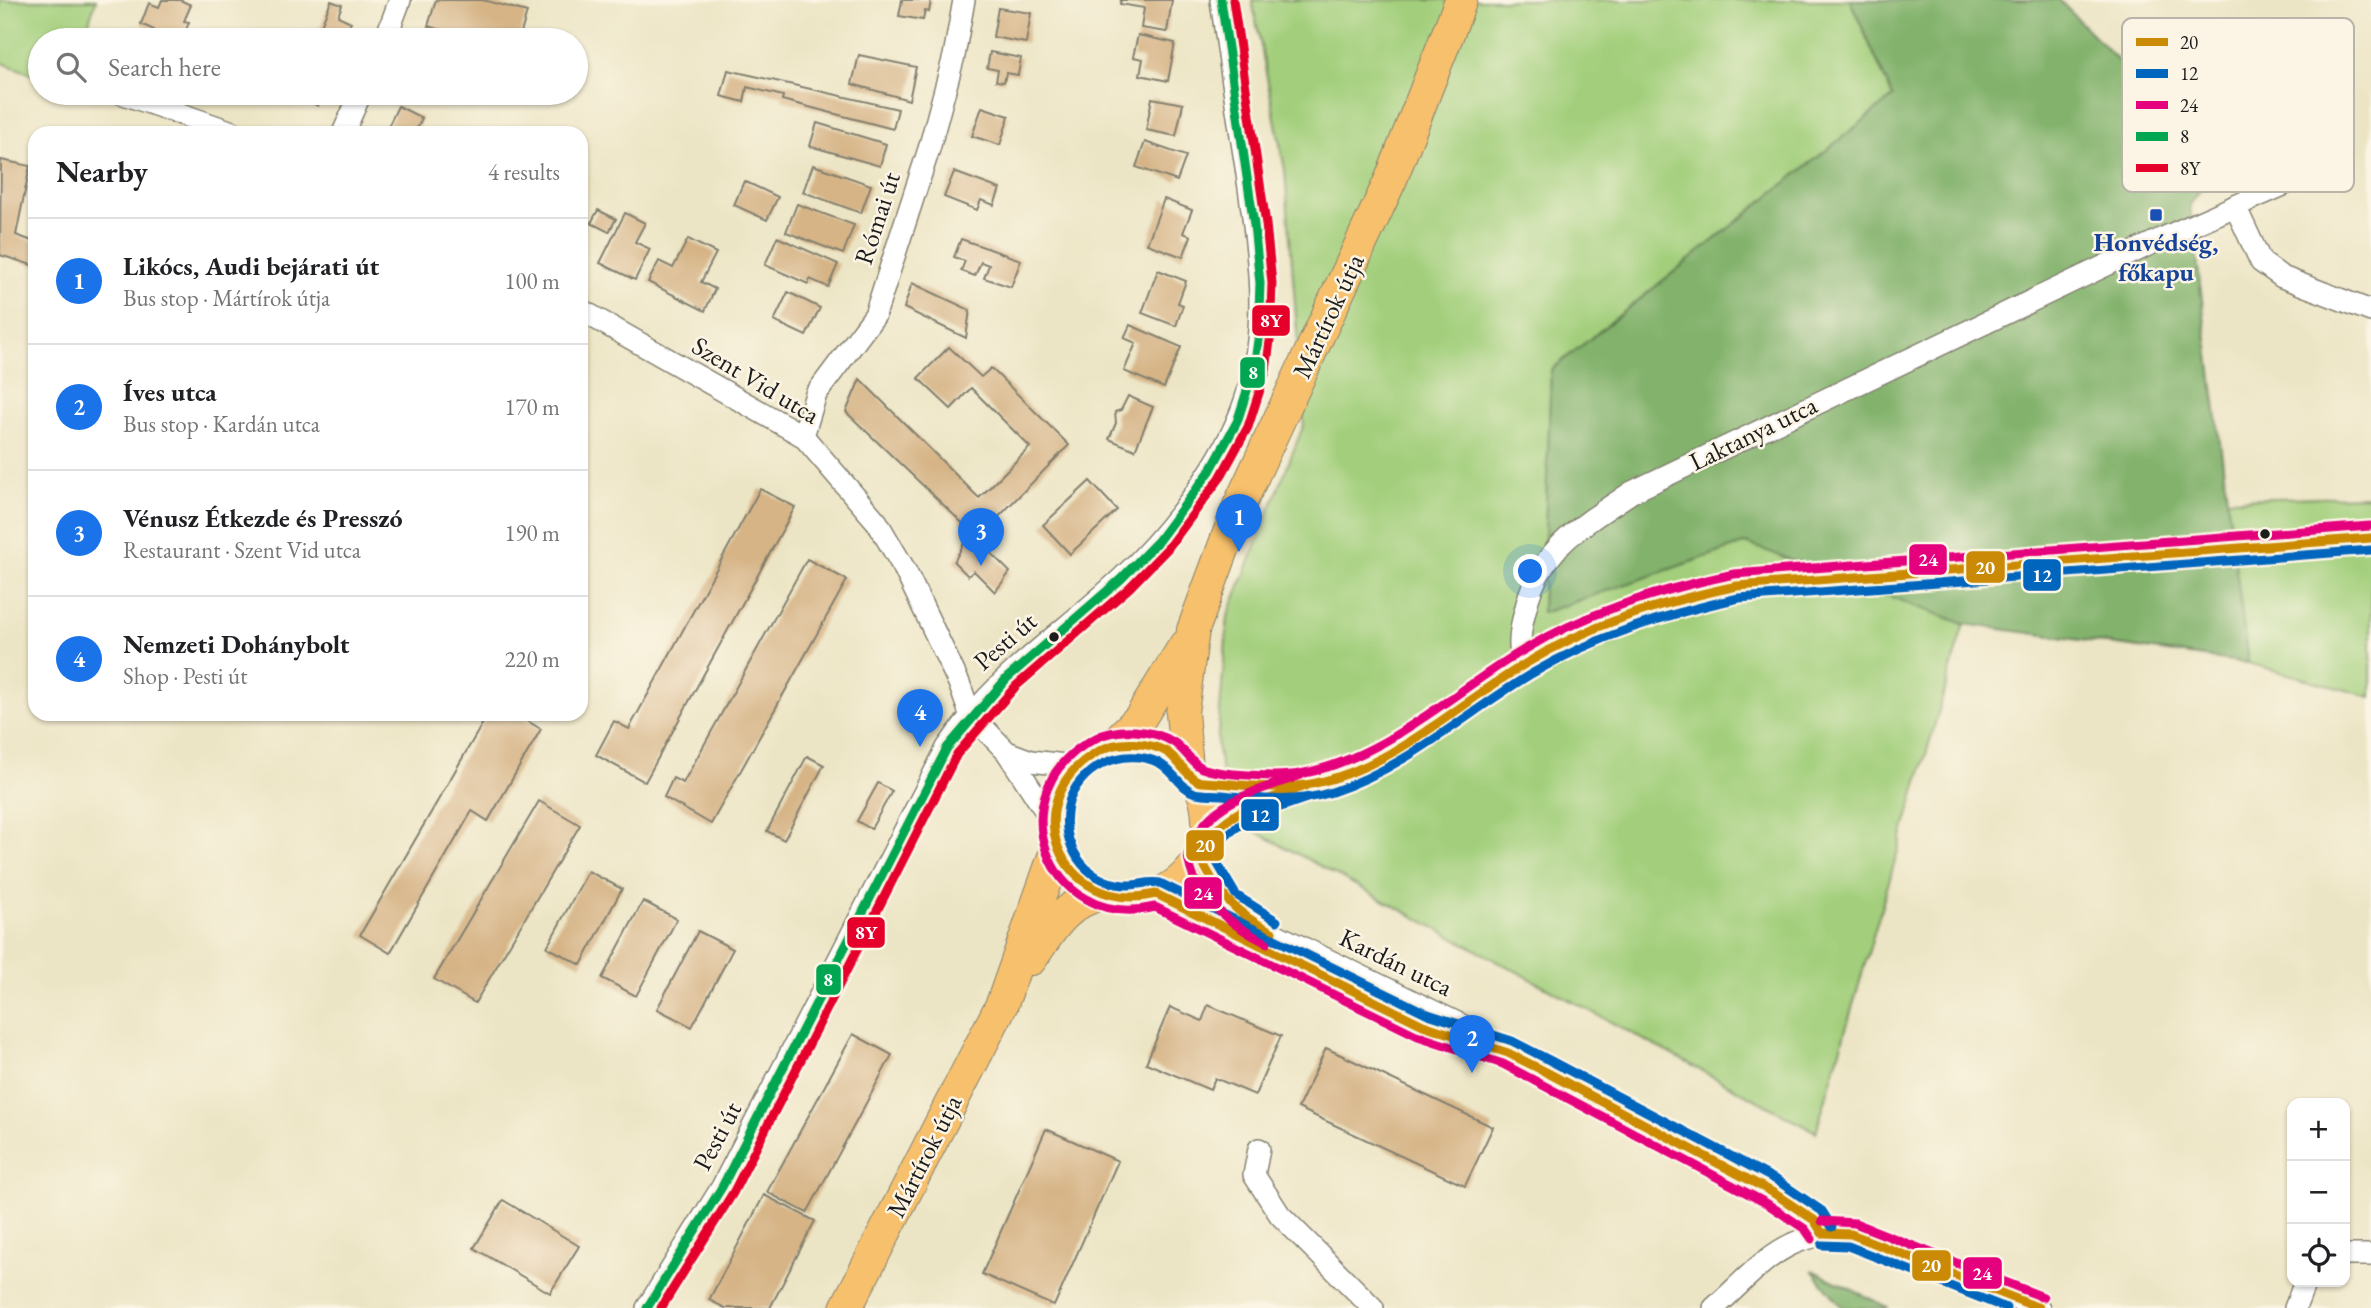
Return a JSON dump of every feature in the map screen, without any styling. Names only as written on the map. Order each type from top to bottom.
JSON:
[{"type":"main road","name":"Mártírok útja","points":[[1002,1004],[1054,835],[1058,792],[1074,766],[1086,756],[1114,744],[1140,718],[1193,631],[1239,506],[1391,179],[1461,0]]},
{"type":"main road","name":"Mártírok útja","points":[[1193,631],[1182,713],[1192,774],[1208,814],[1203,847]]},
{"type":"main road","name":"Mártírok útja","points":[[1114,744],[1146,744],[1175,757],[1192,774]]},
{"type":"main road","points":[[1054,835],[1070,871],[1102,894],[1129,899],[1156,894],[1181,879],[1203,847]]},
{"type":"main road","name":"Mártírok útja","points":[[846,1308],[1002,1004],[1054,924],[1072,907],[1102,894]]},
{"type":"street","points":[[390,28],[400,0]]},
{"type":"street","name":"Római út","points":[[803,436],[816,394],[875,315],[929,149],[954,56],[964,0]]},
{"type":"street","name":"Pesti út","points":[[647,1308],[722,1188],[941,759],[970,714],[990,691],[1122,578],[1179,513],[1227,441],[1246,399],[1256,359],[1261,274],[1221,0]]},
{"type":"street","points":[[155,105],[215,126]]},
{"type":"street","points":[[346,126],[356,105]]},
{"type":"street","name":"Laktanya utca","points":[[1522,666],[1518,643],[1530,589],[1548,556],[1583,525],[1632,492],[2267,192]]},
{"type":"street","points":[[2235,206],[2261,262],[2282,277],[2371,311]]},
{"type":"street","name":"Szent Vid utca","points":[[588,314],[803,436],[884,534],[905,570],[960,683],[970,714]]},
{"type":"street","points":[[1203,847],[1230,815],[1371,761],[1418,734],[1522,666],[1591,629],[1637,610],[1737,586],[2371,538]]},
{"type":"street","points":[[970,714],[1007,752],[1054,835]]},
{"type":"street","points":[[1007,752],[1031,761],[1074,766]]},
{"type":"street","points":[[1192,774],[1298,787]]},
{"type":"street","name":"Kardán utca","points":[[1203,847],[1214,891],[1244,919],[1480,1034],[1508,1053]]},
{"type":"street","name":"Kardán utca","points":[[1156,894],[1423,1025],[1508,1053]]},
{"type":"street","points":[[1508,1053],[1772,1192],[1814,1220],[1822,1233]]},
{"type":"street","points":[[1259,1149],[1254,1175],[1280,1215],[1373,1308]]},
{"type":"street","points":[[1714,1308],[1784,1246],[1822,1233],[1851,1234],[2039,1308]]},
{"type":"street","points":[[2350,1255],[2371,1255]]},
{"type":"street","points":[[2295,1308],[2303,1287]]},
{"type":"green space","points":[[0,0],[96,0],[87,28],[28,28],[28,72],[0,62]]},
{"type":"green space","points":[[1252,0],[1850,0],[1893,97],[1551,370],[1542,612],[1746,543],[1964,624],[1816,1132],[1247,827],[1230,815],[1217,745],[1228,616],[1304,424],[1285,170]]},
{"type":"green space","points":[[1850,0],[2059,0],[2122,65],[2122,192],[2199,192],[2190,205],[2248,663],[1964,624],[1746,543],[1542,613],[1551,370],[1893,97]]},
{"type":"green space","points":[[2371,496],[2371,697],[2248,663],[2227,499]]},
{"type":"green space","points":[[1812,1270],[1889,1308],[1843,1308]]},
{"type":"building","points":[[162,0],[180,0],[191,5],[184,21],[189,22],[187,28],[150,28],[141,24],[149,3],[159,7]]},
{"type":"building","points":[[436,0],[483,0],[527,12],[522,28],[428,26]]},
{"type":"building","points":[[902,0],[931,0],[929,12],[925,11],[923,20],[899,16]]},
{"type":"building","points":[[1121,0],[1172,0],[1167,32],[1141,28],[1144,8],[1120,4]]},
{"type":"building","points":[[331,1],[342,5],[338,16],[351,22],[348,28],[320,28]]},
{"type":"building","points":[[998,8],[1031,13],[1026,43],[993,37]]},
{"type":"building","points":[[1138,35],[1175,43],[1168,81],[1140,75],[1143,59],[1133,57]]},
{"type":"building","points":[[990,52],[1021,58],[1018,75],[1006,73],[1004,82],[996,81],[998,70],[987,68]]},
{"type":"building","points":[[859,55],[916,67],[909,100],[852,84]]},
{"type":"building","points":[[728,70],[898,109],[893,129],[782,100],[783,96],[747,87],[744,102],[721,96]]},
{"type":"building","points":[[1152,98],[1183,104],[1176,136],[1146,130]]},
{"type":"building","points":[[398,106],[422,118],[418,126],[388,126]]},
{"type":"building","points":[[982,107],[1009,116],[1000,145],[972,136]]},
{"type":"building","points":[[817,123],[886,144],[880,166],[810,146]]},
{"type":"building","points":[[1145,142],[1186,156],[1177,181],[1136,167]]},
{"type":"building","points":[[1,160],[28,166],[16,235],[28,239],[28,264],[0,255]]},
{"type":"building","points":[[813,165],[871,185],[861,213],[803,192]]},
{"type":"building","points":[[954,172],[1000,189],[994,205],[981,200],[977,210],[944,197]]},
{"type":"building","points":[[744,181],[778,197],[767,220],[734,205]]},
{"type":"building","points":[[1164,199],[1192,210],[1183,233],[1191,236],[1183,257],[1147,244]]},
{"type":"building","points":[[797,204],[854,225],[843,254],[786,232]]},
{"type":"building","points":[[598,210],[616,219],[609,232],[591,223]]},
{"type":"building","points":[[625,213],[645,223],[635,242],[650,249],[635,280],[600,263]]},
{"type":"building","points":[[777,237],[838,264],[828,287],[810,279],[808,284],[765,265]]},
{"type":"building","points":[[688,239],[716,253],[701,282],[715,289],[705,311],[648,282],[659,261],[673,268]]},
{"type":"building","points":[[961,239],[1021,260],[1011,287],[984,278],[989,265],[981,262],[975,276],[961,271],[965,261],[954,257]]},
{"type":"building","points":[[1158,270],[1186,281],[1178,303],[1183,305],[1176,326],[1142,313]]},
{"type":"building","points":[[912,283],[970,310],[966,338],[904,308]]},
{"type":"building","points":[[788,292],[820,308],[806,336],[774,321]]},
{"type":"building","points":[[1130,325],[1181,347],[1164,388],[1124,371],[1136,343],[1124,338]]},
{"type":"building","points":[[949,347],[981,377],[991,368],[1069,445],[978,538],[846,412],[860,379],[979,498],[1030,447],[971,388],[951,409],[918,378]]},
{"type":"building","points":[[1128,396],[1153,407],[1135,450],[1109,439],[1116,423],[1115,412],[1121,410]]},
{"type":"building","points":[[1090,481],[1117,510],[1070,554],[1043,525]]},
{"type":"building","points":[[760,489],[795,507],[645,782],[596,755],[614,721],[629,729]]},
{"type":"building","points":[[970,532],[1010,572],[995,592],[974,571],[968,576],[954,562]]},
{"type":"building","points":[[807,559],[847,580],[711,824],[664,797],[673,778],[683,783]]},
{"type":"building","points":[[484,721],[527,721],[541,729],[488,821],[472,811],[390,953],[360,935]]},
{"type":"building","points":[[807,756],[824,765],[784,840],[767,831]]},
{"type":"building","points":[[878,783],[892,791],[871,829],[857,821]]},
{"type":"building","points":[[539,801],[580,825],[475,1003],[434,979]]},
{"type":"building","points":[[588,871],[622,889],[581,965],[547,947]]},
{"type":"building","points":[[643,901],[677,919],[636,996],[602,978]]},
{"type":"building","points":[[698,931],[733,949],[692,1027],[657,1009]]},
{"type":"building","points":[[1208,1005],[1281,1036],[1255,1095],[1215,1078],[1210,1090],[1146,1063],[1170,1007],[1202,1021]]},
{"type":"building","points":[[853,1034],[892,1055],[807,1213],[767,1192]]},
{"type":"building","points":[[1326,1048],[1493,1127],[1465,1186],[1298,1108]]},
{"type":"building","points":[[1046,1129],[1118,1161],[1054,1306],[982,1274]]},
{"type":"building","points":[[764,1195],[815,1221],[770,1308],[725,1308],[709,1300]]},
{"type":"building","points":[[503,1200],[579,1246],[550,1293],[474,1248]]},
{"type":"transit line","name":"8","points":[[647,1308],[722,1187],[947,748],[1007,678],[1121,579],[1158,541],[1210,471],[1237,422],[1254,369],[1260,283],[1221,0]]},
{"type":"transit line","name":"8Y","points":[[661,1308],[733,1193],[957,754],[1016,686],[1129,588],[1167,549],[1220,478],[1248,427],[1266,371],[1272,283],[1266,224],[1233,0]]},
{"type":"transit line","name":"24","points":[[1812,1239],[1805,1229],[1766,1203],[1503,1064],[1418,1036],[1155,907],[1117,909],[1085,899],[1061,878],[1046,851],[1041,820],[1047,789],[1065,761],[1096,738],[1124,731],[1145,732],[1165,738],[1201,767],[1214,771],[1279,776],[1330,766],[1386,741],[1517,654],[1568,626],[1677,587],[1734,574],[2370,526]]},
{"type":"transit line","name":"20","points":[[1822,1233],[1814,1220],[1772,1192],[1508,1053],[1423,1025],[1156,894],[1122,896],[1094,888],[1072,871],[1058,848],[1053,822],[1058,795],[1074,770],[1101,750],[1125,744],[1152,746],[1167,752],[1200,782],[1285,787],[1324,781],[1352,772],[1403,746],[1501,679],[1575,637],[1654,607],[1737,586],[2371,538]]},
{"type":"transit line","name":"12","points":[[1832,1227],[1822,1211],[1778,1181],[1512,1041],[1428,1014],[1160,883],[1124,885],[1097,877],[1078,859],[1068,834],[1066,820],[1073,793],[1081,781],[1103,763],[1131,757],[1159,763],[1190,791],[1198,794],[1277,800],[1332,792],[1359,782],[1410,755],[1531,674],[1581,648],[1658,619],[1739,598],[2371,550]]},
{"type":"transit line","name":"24","points":[[1267,943],[1240,928],[1205,896],[1191,869],[1188,854],[1196,836],[1219,810],[1249,794],[1301,775]]},
{"type":"transit line","name":"20","points":[[1272,932],[1248,918],[1228,901],[1213,881],[1200,856],[1218,828],[1230,818],[1258,803],[1305,786]]},
{"type":"transit line","name":"12","points":[[1277,921],[1236,895],[1213,856],[1220,843],[1241,824],[1309,797]]},
{"type":"transit line","name":"24","points":[[1822,1221],[1855,1223],[2043,1297]]},
{"type":"transit line","name":"20","points":[[1822,1233],[1851,1234],[2039,1308]]},
{"type":"transit line","name":"12","points":[[1822,1245],[1848,1246],[2006,1308]]},
{"type":"place","name":"Honvédség, főkapu","points":[[2156,215]]},
{"type":"place","name":"Likócs, Audi bejárati út","points":[[1239,552]]},
{"type":"place","name":"Vénusz Étkezde és Presszó","points":[[981,566]]},
{"type":"place","name":"Nemzeti Dohánybolt","points":[[920,747]]},
{"type":"place","name":"Íves utca","points":[[1472,1073]]}]
